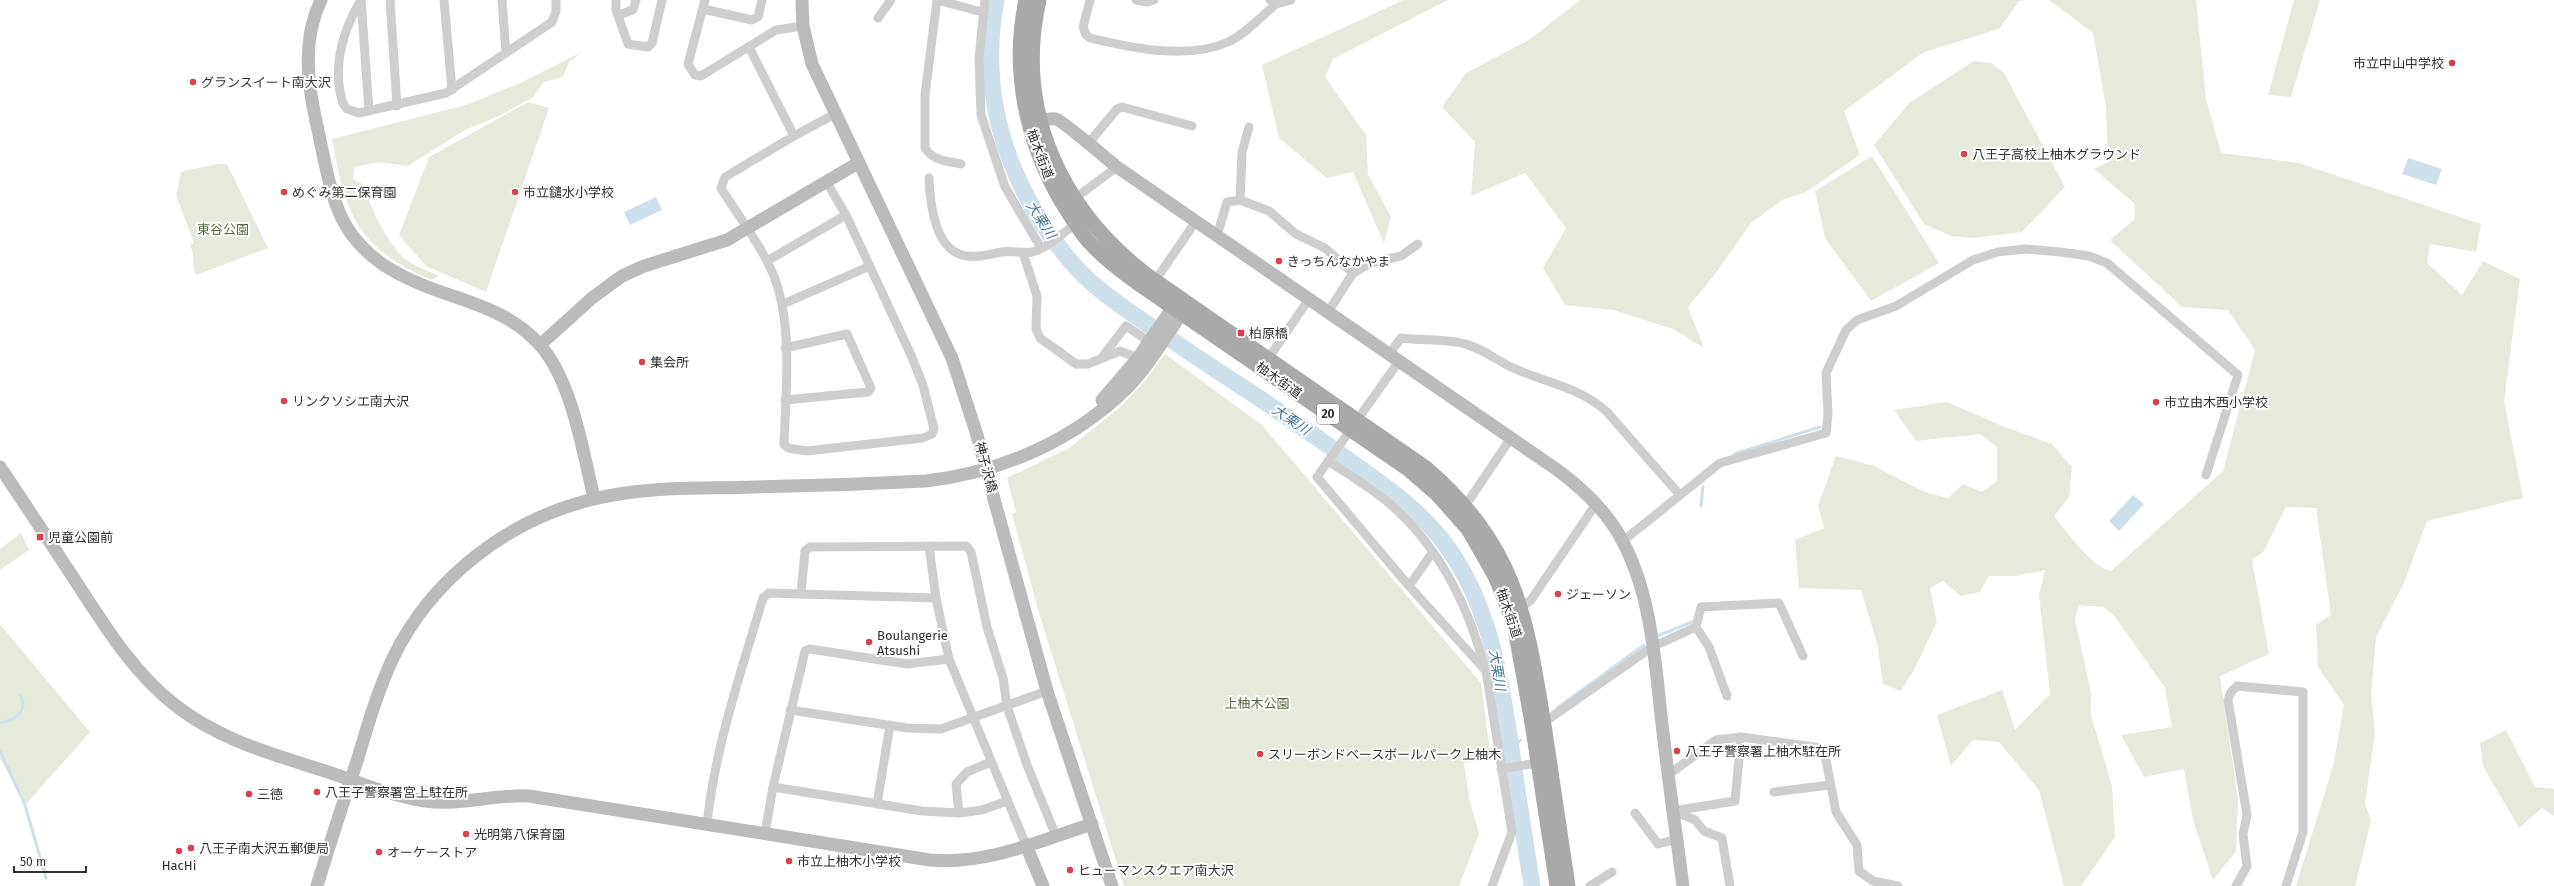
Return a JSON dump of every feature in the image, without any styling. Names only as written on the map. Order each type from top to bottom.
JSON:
[{"type":"main road","name":"柚木街道","points":[[1026,0],[1021,33],[1021,70],[1034,122],[1042,165],[1076,224],[1090,243],[1112,264],[1180,307],[1354,424],[1426,468],[1465,506],[1500,558],[1522,607],[1532,650],[1543,723],[1538,763],[1568,886]]},
{"type":"main road","name":"柚木街道","points":[[1039,0],[1033,49],[1035,91],[1034,122],[1074,199],[1110,244],[1155,281],[1180,307],[1268,358],[1354,424],[1437,494],[1464,525],[1479,546],[1498,581],[1514,623],[1557,886]]},
{"type":"street","points":[[321,0],[310,33],[308,75],[329,180],[342,218],[359,243],[396,274],[415,284],[496,312],[516,324],[540,344],[553,363],[566,391],[594,498]]},
{"type":"street","points":[[369,111],[361,0],[350,18],[341,46],[339,60],[341,96],[347,109],[358,113],[397,106],[446,93],[452,90],[552,22],[556,11],[556,0]]},
{"type":"street","points":[[390,0],[397,106]]},
{"type":"street","points":[[444,0],[452,90]]},
{"type":"street","points":[[502,0],[506,53]]},
{"type":"street","points":[[616,0],[618,15],[628,44],[648,47],[652,43],[662,0]]},
{"type":"street","points":[[618,15],[633,10],[636,0]]},
{"type":"street","points":[[762,0],[758,17],[752,20],[704,4],[688,64],[695,75],[701,76],[776,30],[803,26]]},
{"type":"street","name":"神子沢橋","points":[[802,0],[803,26],[812,64],[858,163],[905,256],[952,358],[977,435],[1048,690],[1112,886]]},
{"type":"street","points":[[878,18],[891,0]]},
{"type":"street","points":[[961,164],[935,159],[929,155],[925,148],[925,95],[937,0],[982,12]]},
{"type":"street","points":[[985,0],[982,12],[979,58],[981,115],[1005,187],[1043,247]]},
{"type":"street","points":[[1090,0],[1083,27],[1086,35],[1090,38],[1132,48],[1200,51],[1229,42],[1273,2],[1292,0]]},
{"type":"street","points":[[1136,0],[1147,2],[1154,0]]},
{"type":"street","points":[[749,47],[794,136]]},
{"type":"street","points":[[1087,145],[1117,109],[1122,106],[1192,126]]},
{"type":"street","points":[[826,181],[846,215],[923,385],[934,429],[932,434],[909,441],[817,450],[788,448],[784,444],[785,348],[783,304],[767,261],[721,188],[725,177],[794,136],[835,114]]},
{"type":"street","points":[[1034,122],[1055,119],[1062,122],[1087,145],[1117,167],[1567,477],[1596,504],[1623,542],[1641,586],[1652,647],[1683,886]]},
{"type":"street","points":[[1240,200],[1242,152],[1249,127]]},
{"type":"street","points":[[540,344],[592,298],[622,276],[644,266],[710,247],[747,229],[858,163]]},
{"type":"street","points":[[1074,199],[1117,167]]},
{"type":"street","points":[[929,178],[930,196],[936,222],[943,239],[953,251],[963,256],[984,256],[1010,251],[1033,252],[1043,247],[1076,224]]},
{"type":"street","points":[[1217,236],[1227,202],[1240,200],[1276,216],[1296,234],[1325,248],[1353,273]]},
{"type":"street","points":[[767,261],[846,215]]},
{"type":"street","points":[[1155,281],[1196,221]]},
{"type":"street","points":[[1328,312],[1353,273],[1370,263],[1402,256],[1418,244]]},
{"type":"street","points":[[1623,542],[1679,494],[1720,463],[1826,433],[1828,414],[1826,373],[1846,330],[1857,320],[1896,306],[1973,260],[1998,252],[2025,249],[2089,256],[2107,263],[2238,375],[2206,475]]},
{"type":"street","points":[[1023,252],[1037,296],[1036,329],[1040,338],[1076,364],[1088,364],[1103,356],[1120,351],[1138,358]]},
{"type":"street","points":[[783,304],[870,266]]},
{"type":"street","points":[[1268,358],[1309,299]]},
{"type":"street","points":[[1076,426],[1168,325],[1180,307]]},
{"type":"street","points":[[1103,356],[1126,326],[1154,341]]},
{"type":"street","points":[[785,348],[847,334],[871,388],[868,392],[785,400]]},
{"type":"street","points":[[1486,671],[1409,586],[1316,477],[1354,424],[1394,358],[1402,338],[1456,342],[1480,350],[1512,368],[1564,385],[1598,404],[1607,412],[1679,494]]},
{"type":"street","points":[[317,886],[376,701],[393,658],[411,627],[432,598],[457,572],[507,534],[549,513],[594,498],[662,490],[940,480],[976,472],[1014,460],[1050,443],[1100,412],[1127,388],[1154,341]]},
{"type":"street","points":[[1465,506],[1511,438]]},
{"type":"street","points":[[1329,460],[1384,499],[1414,530],[1454,584],[1465,605],[1486,671],[1512,832],[1492,886]]},
{"type":"street","points":[[0,467],[130,659],[151,683],[175,705],[215,730],[244,744],[351,780],[425,801],[454,802],[509,796],[529,796],[944,861],[980,859],[1092,824]]},
{"type":"street","points":[[1522,607],[1530,600],[1596,504]]},
{"type":"street","points":[[929,546],[936,598],[949,659],[972,720],[1043,886]]},
{"type":"street","points":[[801,594],[805,551],[810,547],[966,546],[971,552],[987,627],[1003,678],[1007,706],[1027,765],[1056,836]]},
{"type":"street","points":[[1409,586],[1432,553]]},
{"type":"street","points":[[707,824],[718,760],[732,702],[763,598],[769,593],[936,598]]},
{"type":"street","points":[[1727,696],[1708,647],[1696,627],[1701,607],[1779,603],[1803,656]]},
{"type":"street","points":[[1543,723],[1652,647],[1696,627]]},
{"type":"street","points":[[765,833],[790,710],[805,651],[810,649],[907,664],[949,659]]},
{"type":"street","points":[[2236,886],[2247,866],[2248,856],[2243,834],[2247,815],[2228,700],[2231,692],[2237,686],[2303,692],[2303,832],[2286,886]]},
{"type":"street","points":[[790,710],[890,725],[941,729],[972,720],[1048,690]]},
{"type":"street","points":[[877,804],[890,725]]},
{"type":"street","points":[[1668,775],[1716,740],[1741,737],[1815,746],[1824,750],[1836,812],[1857,845],[1859,871],[1873,881],[1898,886]]},
{"type":"street","points":[[1673,811],[1735,801],[1741,737]]},
{"type":"street","points":[[959,812],[956,784],[967,772],[991,762]]},
{"type":"street","points":[[1502,769],[1538,763]]},
{"type":"street","points":[[1774,792],[1830,785]]},
{"type":"street","points":[[773,788],[922,811],[959,812],[982,810],[1007,801]]},
{"type":"street","points":[[1673,811],[1695,820],[1704,831],[1722,838],[1730,886]]},
{"type":"street","points":[[1635,813],[1658,844],[1676,839]]},
{"type":"street","points":[[1590,886],[1612,872]]},
{"type":"green space","points":[[1404,0],[1448,0],[1333,59],[1325,77],[1366,135],[1368,174],[1391,217],[1384,244],[1353,172],[1327,178],[1279,138],[1262,65]]},
{"type":"green space","points":[[1580,0],[2026,0],[2019,1],[1999,29],[1924,52],[1844,111],[1860,155],[1806,192],[1782,200],[1751,223],[1716,273],[1688,307],[1704,348],[1673,329],[1613,310],[1565,305],[1543,268],[1566,228],[1525,173],[1471,196],[1475,142],[1442,107],[1466,73],[1529,40]]},
{"type":"green space","points":[[2049,0],[2196,0],[2206,99],[2221,153],[2299,163],[2481,224],[2476,252],[2430,244],[2427,263],[2462,295],[2483,261],[2520,279],[2504,401],[2523,498],[2427,521],[2403,585],[2376,637],[2371,694],[2375,733],[2365,803],[2371,821],[2355,886],[2296,886],[2333,766],[2344,705],[2318,667],[2316,625],[2331,615],[2316,508],[2286,507],[2264,551],[2252,560],[2269,654],[2220,676],[2238,800],[2236,851],[2213,880],[2193,820],[2184,769],[2144,777],[2121,735],[2172,727],[2165,688],[2116,618],[2104,607],[2079,605],[2075,619],[2091,693],[2091,715],[2112,786],[2115,837],[2081,886],[2064,886],[2039,790],[1999,742],[1973,740],[1951,766],[1937,715],[2002,690],[2015,730],[2050,694],[2039,595],[2045,570],[2016,576],[1989,576],[1980,592],[1961,596],[1943,581],[1930,588],[1937,622],[1914,670],[1901,691],[1883,684],[1877,643],[1861,590],[1799,588],[1795,540],[1824,528],[1818,506],[1836,456],[1874,466],[1924,492],[1948,498],[1963,484],[1982,492],[1997,481],[1997,447],[1980,434],[1916,441],[1894,410],[1947,402],[2005,427],[2052,444],[2072,467],[2069,497],[2054,516],[2088,556],[2096,563],[2111,571],[2223,471],[2255,350],[2228,310],[2182,307],[2110,240],[2135,219],[2135,204],[2094,169],[2108,162],[2106,107],[2093,33]]},
{"type":"green space","points":[[2294,0],[2320,0],[2291,97],[2268,95]]},
{"type":"green space","points":[[584,51],[569,62],[563,77],[544,82],[532,98],[499,116],[465,130],[408,166],[379,162],[355,167],[353,179],[364,185],[375,215],[394,247],[408,261],[439,276],[431,280],[406,268],[386,255],[370,241],[359,226],[350,208],[337,166],[332,139],[466,105],[520,83]]},
{"type":"green space","name":"八王子高校上柚木グラウンド","points":[[1974,61],[1991,63],[2004,73],[2065,187],[2022,232],[1974,238],[1951,236],[1924,224],[1874,145],[1909,103]]},
{"type":"green space","points":[[528,102],[549,108],[486,292],[426,266],[399,235],[429,157]]},
{"type":"green space","points":[[1872,156],[1939,263],[1871,301],[1825,238],[1815,191]]},
{"type":"green space","name":"東谷公園","points":[[217,164],[227,164],[268,248],[196,275],[190,245],[194,243],[176,195],[181,172]]},
{"type":"green space","name":"上柚木公園","points":[[1165,354],[1262,425],[1481,683],[1491,760],[1464,763],[1469,798],[1479,834],[1459,886],[1124,886],[1039,613],[1012,514],[1016,512],[1007,478],[1069,448],[1119,408],[1144,382]]},
{"type":"green space","points":[[21,533],[29,550],[0,570],[0,549]]},
{"type":"green space","points":[[0,624],[90,732],[26,804],[0,759]]},
{"type":"green space","points":[[2506,730],[2535,787],[2554,789],[2554,816],[2542,808],[2519,828],[2483,766],[2480,743]]},
{"type":"water","points":[[2408,158],[2442,169],[2436,185],[2402,174]]},
{"type":"water","points":[[656,197],[662,210],[630,225],[624,212]]},
{"type":"water","points":[[2133,495],[2144,504],[2119,531],[2109,521]]},
{"type":"waterway","name":"大栗川","points":[[996,0],[992,30],[991,59],[997,116],[1005,144],[1027,197],[1042,223],[1065,254],[1085,276],[1121,306],[1302,427],[1400,498],[1437,534],[1463,571],[1484,619],[1498,670],[1532,886]]},
{"type":"waterway","points":[[1734,454],[1820,427]]},
{"type":"waterway","points":[[1701,506],[1703,486]]},
{"type":"waterway","points":[[1657,636],[1692,622]]},
{"type":"waterway","points":[[1557,708],[1644,645]]},
{"type":"waterway","points":[[0,723],[11,720],[22,710],[23,706],[20,695]]},
{"type":"waterway","points":[[1511,749],[1521,740]]},
{"type":"waterway","points":[[0,751],[25,805],[46,878]]},
{"type":"place","name":"市立中山中学校","points":[[2452,63]]},
{"type":"place","name":"グランスイート南大沢","points":[[193,82]]},
{"type":"place","name":"八王子高校上柚木グラウンド","points":[[1964,154]]},
{"type":"place","name":"めぐみ第二保育園","points":[[284,192]]},
{"type":"place","name":"市立鑓水小学校","points":[[515,192]]},
{"type":"place","name":"きっちんなかやま","points":[[1279,261]]},
{"type":"place","name":"柏原橋","points":[[1241,333]]},
{"type":"place","name":"集会所","points":[[642,362]]},
{"type":"place","name":"リンクソシエ南大沢","points":[[284,401]]},
{"type":"place","name":"市立由木西小学校","points":[[2156,402]]},
{"type":"place","name":"児童公園前","points":[[40,537]]},
{"type":"place","name":"ジェーソン","points":[[1558,594]]},
{"type":"place","name":"Boulangerie Atsushi","points":[[869,642]]},
{"type":"place","name":"八王子警察署上柚木駐在所","points":[[1677,751]]},
{"type":"place","name":"スリーボンドベースボールパーク上柚木","points":[[1260,754]]},
{"type":"place","name":"八王子警察署宮上駐在所","points":[[317,792]]},
{"type":"place","name":"三徳","points":[[249,794]]},
{"type":"place","name":"光明第八保育園","points":[[466,834]]},
{"type":"place","name":"八王子南大沢五郵便局","points":[[191,848]]},
{"type":"place","name":"HacHi","points":[[179,851]]},
{"type":"place","name":"オーケーストア","points":[[379,852]]},
{"type":"place","name":"市立上柚木小学校","points":[[789,861]]},
{"type":"place","name":"ヒューマンスクエア南大沢","points":[[1070,870]]}]
